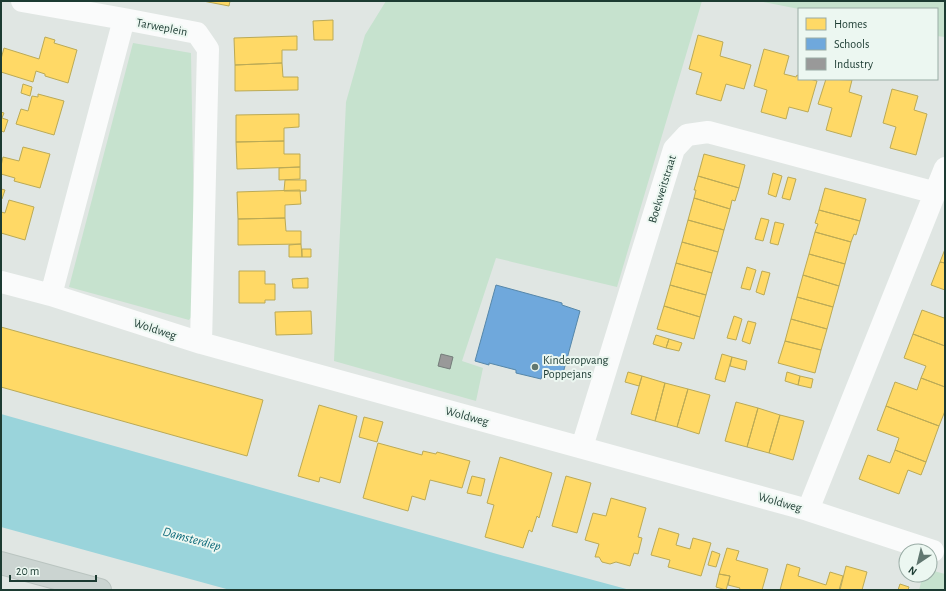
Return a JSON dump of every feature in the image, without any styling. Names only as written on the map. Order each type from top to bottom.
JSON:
[{"type":"main road","points":[[1,563],[100,590]]},
{"type":"street","points":[[22,1],[124,19]]},
{"type":"street","name":"Tarweplein","points":[[51,295],[124,19],[197,33],[208,49],[201,343]]},
{"type":"street","name":"Boekweitstraat","points":[[582,447],[674,149],[687,135],[708,132],[936,193]]},
{"type":"street","points":[[808,510],[945,168]]},
{"type":"street","name":"Woldweg","points":[[1,282],[51,295],[201,343],[808,510],[909,543]]},
{"type":"green space","points":[[386,1],[702,1],[617,287],[496,258],[462,361],[483,368],[476,401],[334,361],[346,102],[365,35]]},
{"type":"green space","points":[[758,1],[945,1],[945,37],[938,36],[938,8],[798,9]]},
{"type":"green space","points":[[133,43],[191,53],[195,282],[194,313],[189,320],[69,287]]},
{"type":"green space","points":[[938,572],[945,574],[945,590],[919,590],[921,583],[938,583]]},
{"type":"water","name":"Damsterdiep","points":[[1,414],[504,556],[630,590],[230,590],[1,527]]},
{"type":"building: Homes","points":[[203,1],[230,1],[229,6]]},
{"type":"building: Homes","points":[[333,20],[333,40],[314,40],[313,21]]},
{"type":"building: Homes","points":[[698,35],[723,42],[720,56],[751,65],[744,89],[726,84],[721,101],[696,94],[702,73],[689,69]]},
{"type":"building: Homes","points":[[297,36],[297,50],[282,50],[282,63],[235,65],[234,38]]},
{"type":"building: Homes","points":[[45,37],[55,40],[54,43],[77,50],[68,83],[45,76],[45,74],[36,71],[33,82],[1,72],[1,59],[4,48],[39,59]]},
{"type":"building: Homes","points":[[764,49],[789,56],[784,74],[796,77],[797,75],[798,80],[817,81],[808,112],[789,107],[786,119],[761,112],[767,90],[754,86]]},
{"type":"building: Homes","points":[[282,63],[283,77],[298,77],[298,90],[235,91],[235,65]]},
{"type":"building: Homes","points":[[826,80],[852,80],[849,92],[862,96],[851,137],[826,130],[832,108],[818,104]]},
{"type":"building: Homes","points":[[23,84],[32,87],[30,96],[21,93]]},
{"type":"building: Homes","points":[[892,89],[918,96],[914,110],[927,114],[916,155],[890,148],[896,127],[883,123]]},
{"type":"building: Homes","points":[[38,94],[64,101],[54,135],[16,124],[21,109],[28,111],[32,96],[38,97]]},
{"type":"building: Homes","points":[[1,112],[4,113],[2,118],[8,120],[4,132],[1,131]]},
{"type":"building: Homes","points":[[299,114],[299,127],[284,128],[284,141],[236,142],[236,115]]},
{"type":"building: Homes","points":[[284,141],[284,154],[300,154],[300,167],[237,169],[236,142]]},
{"type":"building: Homes","points":[[23,147],[50,154],[40,188],[14,181],[15,178],[1,174],[3,157],[19,161]]},
{"type":"building: Homes","points":[[704,154],[745,165],[739,188],[698,176]]},
{"type":"building: Homes","points":[[300,167],[300,179],[279,180],[279,168]]},
{"type":"building: Homes","points":[[773,173],[782,176],[776,197],[768,194]]},
{"type":"building: Homes","points":[[698,176],[739,188],[735,201],[732,200],[730,209],[694,198],[696,190],[694,190]]},
{"type":"building: Homes","points":[[788,177],[796,179],[790,200],[782,198]]},
{"type":"building: Homes","points":[[285,180],[306,180],[306,191],[284,191]]},
{"type":"building: Homes","points":[[825,188],[866,199],[860,221],[819,210]]},
{"type":"building: Homes","points":[[1,189],[5,190],[2,199],[1,199]]},
{"type":"building: Homes","points":[[300,190],[301,204],[285,205],[285,218],[238,219],[237,192]]},
{"type":"building: Homes","points":[[694,198],[730,209],[724,230],[688,220]]},
{"type":"building: Homes","points":[[9,200],[34,207],[25,240],[1,233],[1,212],[5,213]]},
{"type":"building: Homes","points":[[819,210],[860,221],[856,235],[854,234],[851,242],[815,232],[818,224],[815,223]]},
{"type":"building: Homes","points":[[285,218],[286,231],[301,231],[301,244],[238,245],[238,219]]},
{"type":"building: Homes","points":[[761,218],[769,220],[763,241],[755,239]]},
{"type":"building: Homes","points":[[688,220],[724,230],[718,252],[682,242]]},
{"type":"building: Homes","points":[[775,222],[784,224],[778,245],[770,243]]},
{"type":"building: Homes","points":[[815,232],[851,242],[845,264],[809,254]]},
{"type":"building: Homes","points":[[682,242],[718,252],[712,273],[676,263]]},
{"type":"building: Homes","points":[[301,244],[302,257],[289,257],[289,245]]},
{"type":"building: Homes","points":[[302,249],[311,249],[311,257],[302,257]]},
{"type":"building: Homes","points":[[945,249],[945,263],[940,262]]},
{"type":"building: Homes","points":[[809,254],[845,264],[839,286],[803,275]]},
{"type":"building: Homes","points":[[940,262],[945,263],[945,290],[931,285]]},
{"type":"building: Homes","points":[[676,263],[712,273],[706,295],[670,285]]},
{"type":"building: Homes","points":[[747,267],[756,270],[750,290],[741,288]]},
{"type":"building: Homes","points":[[239,271],[265,271],[265,284],[275,284],[275,300],[265,300],[265,303],[239,303]]},
{"type":"building: Homes","points":[[762,271],[770,273],[764,295],[756,292]]},
{"type":"building: Homes","points":[[803,275],[839,286],[833,307],[797,297]]},
{"type":"building: Homes","points":[[308,278],[308,288],[293,288],[292,279]]},
{"type":"building: Homes","points":[[670,285],[706,295],[700,317],[664,306]]},
{"type":"building: Homes","points":[[797,297],[833,307],[827,329],[791,319]]},
{"type":"building: Homes","points":[[664,306],[700,317],[694,339],[657,329]]},
{"type":"building: Homes","points":[[922,310],[944,318],[945,315],[945,346],[913,334]]},
{"type":"building: Homes","points":[[311,311],[312,334],[276,335],[275,312]]},
{"type":"building: Homes","points":[[734,316],[742,319],[736,340],[727,338]]},
{"type":"building: Homes","points":[[791,319],[827,329],[821,350],[785,341]]},
{"type":"building: Homes","points":[[748,321],[756,323],[750,344],[742,341]]},
{"type":"building: Homes","points":[[1,327],[263,400],[247,456],[1,387]]},
{"type":"building: Homes","points":[[913,334],[945,346],[945,387],[921,378],[926,366],[904,358]]},
{"type":"building: Homes","points":[[656,335],[669,339],[666,348],[653,344]]},
{"type":"building: Homes","points":[[669,339],[682,343],[679,351],[666,348]]},
{"type":"building: Homes","points":[[785,341],[821,350],[815,373],[778,363]]},
{"type":"building: Homes","points":[[722,354],[732,357],[725,382],[715,379]]},
{"type":"building: Homes","points":[[732,357],[747,361],[745,370],[730,366]]},
{"type":"building: Homes","points":[[628,372],[642,376],[639,386],[625,382]]},
{"type":"building: Homes","points":[[787,372],[800,376],[798,385],[785,381]]},
{"type":"building: Homes","points":[[642,376],[665,383],[655,421],[631,414]]},
{"type":"building: Homes","points":[[800,376],[813,379],[811,388],[798,385]]},
{"type":"building: Homes","points":[[921,378],[945,387],[945,411],[939,426],[886,406],[895,382],[917,390]]},
{"type":"building: Homes","points":[[665,383],[688,389],[677,427],[655,421]]},
{"type":"building: Homes","points":[[688,389],[710,395],[699,434],[677,427]]},
{"type":"building: Homes","points":[[736,402],[758,408],[747,447],[725,441]]},
{"type":"building: Homes","points":[[319,405],[357,416],[340,483],[320,477],[319,482],[298,476]]},
{"type":"building: Homes","points":[[886,406],[939,426],[926,462],[895,450],[899,438],[877,430]]},
{"type":"building: Homes","points":[[758,408],[780,415],[769,453],[747,447]]},
{"type":"building: Homes","points":[[780,415],[804,421],[793,460],[769,453]]},
{"type":"building: Homes","points":[[364,417],[383,422],[377,442],[359,437]]},
{"type":"building: Homes","points":[[378,443],[422,455],[423,451],[436,454],[437,452],[470,461],[462,488],[430,480],[425,500],[412,496],[408,511],[363,498]]},
{"type":"building: Homes","points":[[895,450],[926,462],[921,475],[908,470],[899,494],[859,479],[868,455],[890,463]]},
{"type":"building: Homes","points":[[500,457],[552,473],[539,518],[537,516],[532,532],[529,530],[523,548],[485,537],[494,505],[487,503]]},
{"type":"building: Homes","points":[[472,476],[485,479],[481,496],[467,493]]},
{"type":"building: Homes","points":[[566,476],[591,483],[577,533],[552,526]]},
{"type":"building: Homes","points":[[611,498],[646,508],[638,537],[642,538],[638,554],[634,553],[630,566],[616,562],[610,564],[602,562],[599,557],[595,557],[599,544],[585,540],[593,513],[606,516]]},
{"type":"building: Homes","points":[[659,528],[679,534],[676,545],[690,549],[693,538],[711,543],[701,576],[668,567],[670,560],[651,555]]},
{"type":"building: Homes","points":[[727,548],[739,551],[736,560],[768,569],[762,590],[739,590],[740,588],[728,585],[730,576],[719,574]]},
{"type":"building: Homes","points":[[712,551],[720,554],[716,567],[708,565]]},
{"type":"building: Homes","points":[[787,564],[800,568],[798,576],[826,585],[830,572],[843,576],[839,590],[780,590]]},
{"type":"building: Homes","points":[[846,566],[867,572],[862,590],[840,590]]},
{"type":"building: Homes","points":[[719,574],[730,576],[726,590],[716,587]]},
{"type":"building: Homes","points":[[900,584],[909,587],[908,590],[898,590]]},
{"type":"building: Schools","points":[[496,285],[562,303],[562,305],[580,311],[562,377],[543,372],[541,379],[516,373],[516,370],[475,361]]},
{"type":"building: Industry","points":[[441,354],[453,357],[450,369],[438,366]]},
{"type":"place","name":"Kinderopvang Poppejans","points":[[535,367]]}]
